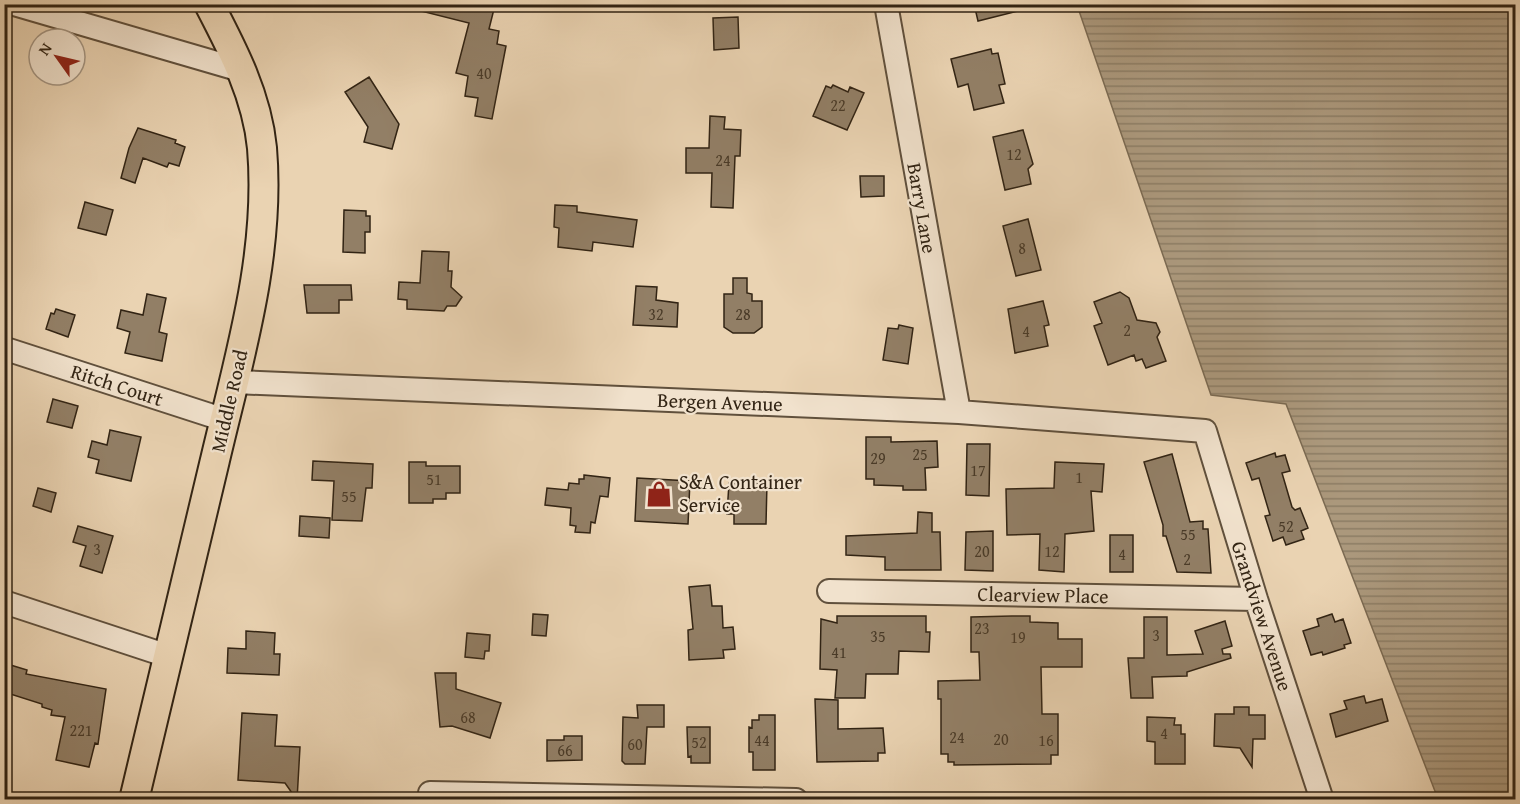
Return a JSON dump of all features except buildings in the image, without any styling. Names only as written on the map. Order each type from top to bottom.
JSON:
[{"type":"main road","name":"Middle Road","points":[[134,800],[235,382],[258,269],[263,206],[262,147],[244,70],[209,4]]},
{"type":"street","points":[[14,4],[244,70]]},
{"type":"street","name":"Barry Lane","points":[[886,4],[959,412]]},
{"type":"street","name":"Ritch Court","points":[[9,350],[225,420]]},
{"type":"street","name":"Bergen Avenue","points":[[235,382],[959,412],[1205,431]]},
{"type":"street","name":"Grandview Avenue","points":[[1205,431],[1256,599],[1322,800]]},
{"type":"street","name":"Clearview Place","points":[[829,591],[1256,599]]},
{"type":"street","points":[[4,602],[168,656]]},
{"type":"street","points":[[430,794],[796,800]]},
{"type":"shaded area","points":[[1077,5],[1515,5],[1515,799],[1438,799],[1286,404],[1211,395]]},
{"type":"place","name":"S&A Container Service","points":[[659,494]]}]
